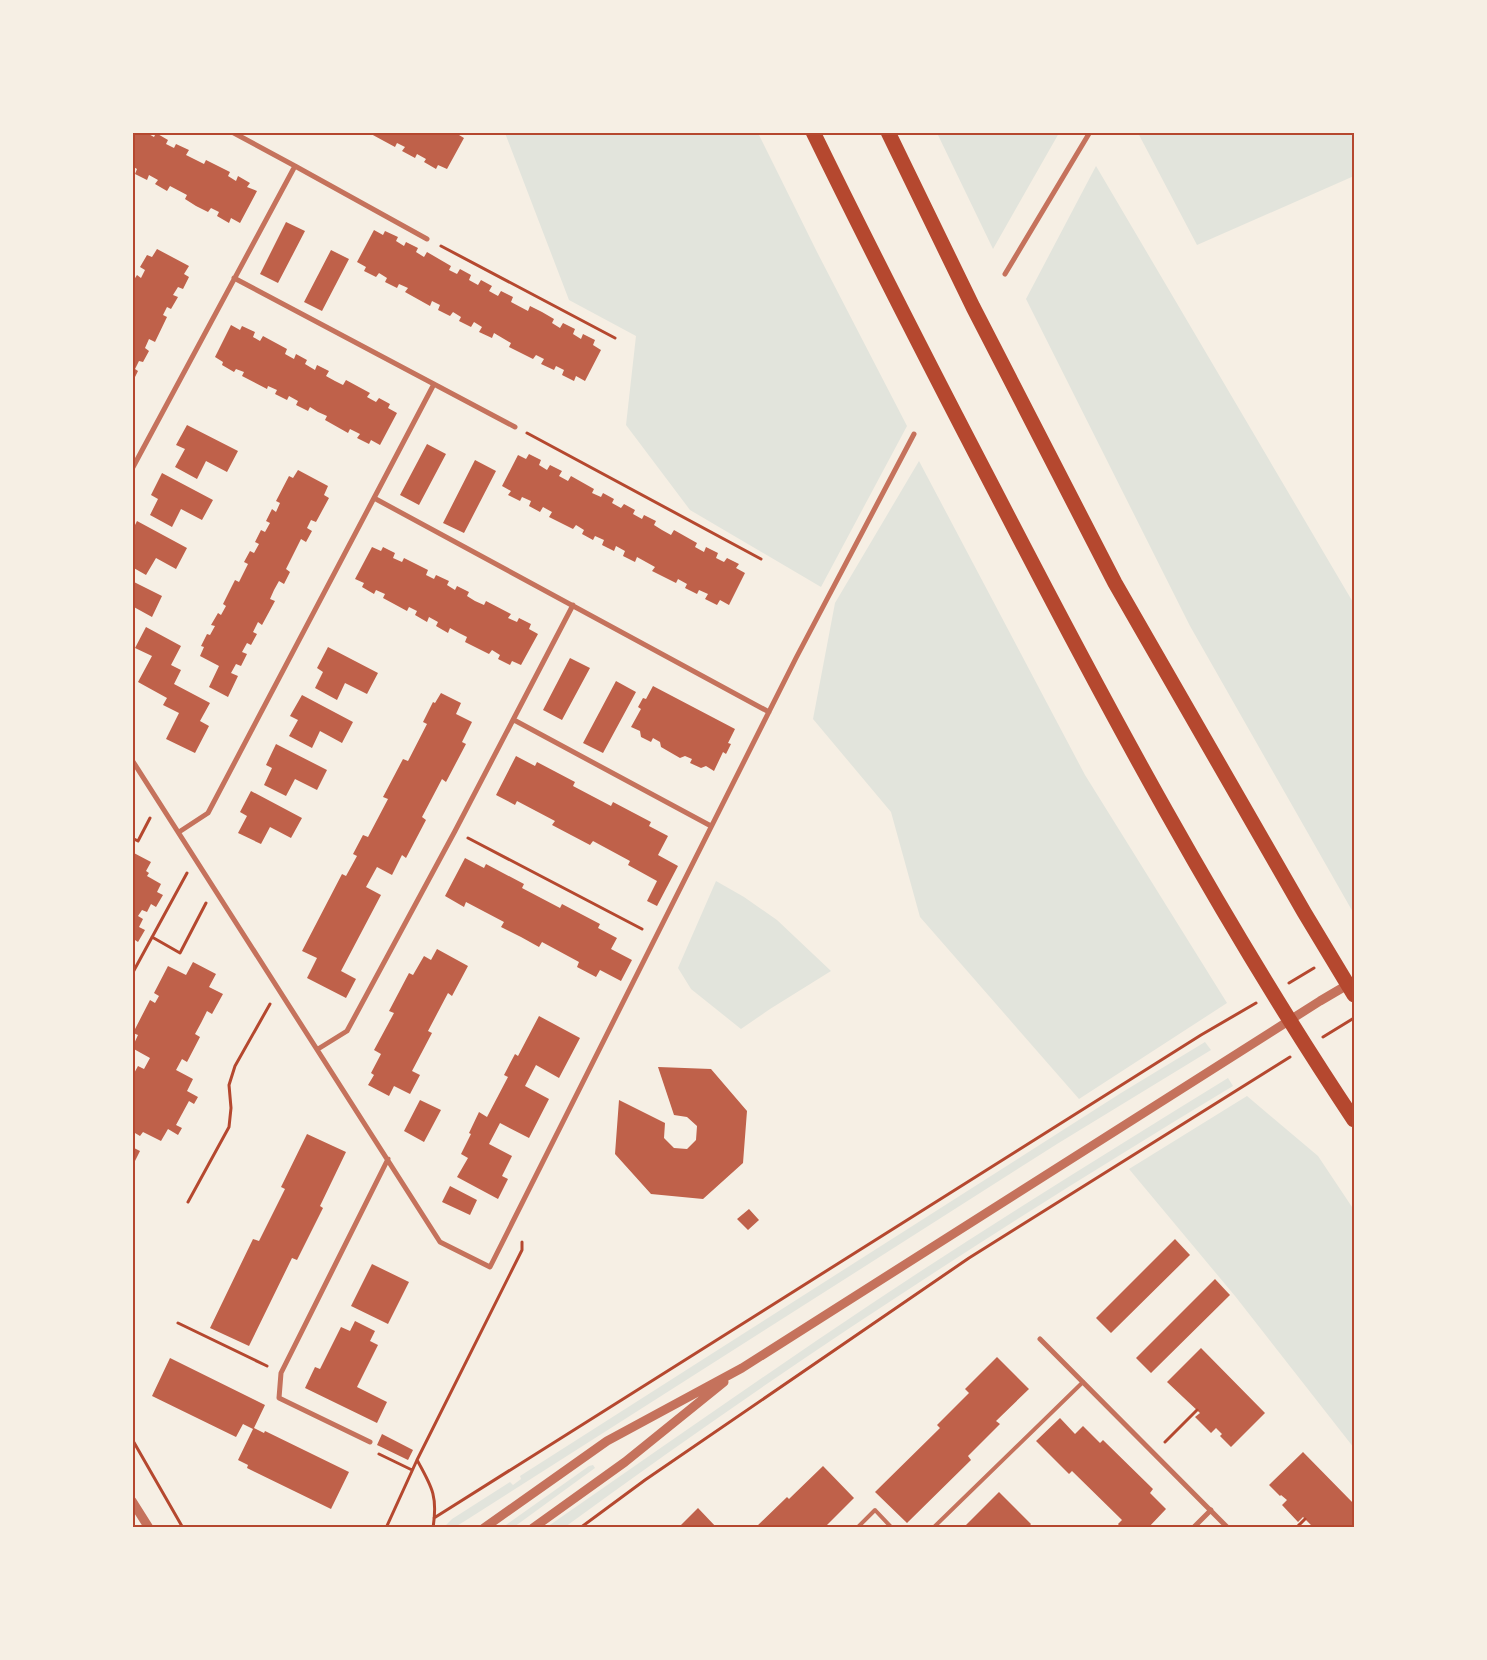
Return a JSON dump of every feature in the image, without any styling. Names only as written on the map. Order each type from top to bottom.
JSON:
[{"type":"highway","points":[[813,132],[877,262],[1050,599],[1143,770],[1241,942],[1354,1120]]},
{"type":"highway","points":[[888,132],[973,307],[1115,583],[1304,912],[1354,995]]},
{"type":"street","points":[[232,132],[427,239]]},
{"type":"street","points":[[1005,274],[1090,132]]},
{"type":"street","points":[[132,469],[295,166]]},
{"type":"street","points":[[234,278],[515,427]]},
{"type":"street","points":[[179,832],[208,813],[434,384]]},
{"type":"street","points":[[132,760],[440,1242],[490,1267],[768,712],[914,434]]},
{"type":"street","points":[[374,498],[768,712]]},
{"type":"street","points":[[318,1050],[347,1031],[514,720],[573,605]]},
{"type":"street","points":[[514,720],[711,826]]},
{"type":"street","points":[[484,1528],[607,1441],[742,1368],[1219,1064],[1354,981]]},
{"type":"street","points":[[370,1442],[279,1398],[281,1373],[388,1159]]},
{"type":"street","points":[[1040,1339],[1228,1528]]},
{"type":"street","points":[[533,1528],[625,1462],[742,1368]]},
{"type":"street","points":[[132,1501],[149,1528]]},
{"type":"street","points":[[1193,1528],[1211,1510]]},
{"type":"lane","points":[[934,1528],[1083,1382]]},
{"type":"lane","points":[[857,1528],[875,1510],[892,1528]]},
{"type":"path","points":[[427,239],[615,338]]},
{"type":"path","points":[[515,427],[761,559]]},
{"type":"path","points":[[132,838],[138,841],[159,801]]},
{"type":"path","points":[[455,831],[656,937]]},
{"type":"path","points":[[132,974],[195,857]]},
{"type":"path","points":[[152,937],[180,953],[214,887]]},
{"type":"path","points":[[188,1202],[228,1127],[231,1108],[229,1085],[235,1066],[279,988]]},
{"type":"path","points":[[434,1518],[1202,1035]]},
{"type":"path","points":[[580,1528],[645,1480],[969,1258],[1235,1090]]},
{"type":"path","points":[[386,1528],[412,1470],[522,1250],[519,1209]]},
{"type":"path","points":[[178,1323],[281,1373]]},
{"type":"path","points":[[1178,1429],[1197,1410]]},
{"type":"path","points":[[132,1439],[183,1528]]},
{"type":"path","points":[[370,1442],[373,1451],[412,1470]]},
{"type":"path","points":[[417,1460],[430,1483],[435,1499],[433,1528]]},
{"type":"path","points":[[1296,1528],[1305,1519]]},
{"type":"shaded area","points":[[505,133],[758,133],[907,426],[821,587],[690,510],[626,425],[636,336],[569,300]]},
{"type":"shaded area","points":[[937,133],[1059,133],[993,249]]},
{"type":"shaded area","points":[[1138,133],[1354,133],[1354,176],[1197,245]]},
{"type":"shaded area","points":[[1096,166],[1354,604],[1354,914],[1190,626],[1026,299]]},
{"type":"shaded area","points":[[919,461],[1085,775],[1227,1003],[1079,1099],[920,917],[891,812],[813,719],[835,603]]},
{"type":"shaded area","points":[[716,881],[744,897],[777,920],[831,971],[741,1029],[691,989],[678,968]]},
{"type":"shaded area","points":[[1205,1042],[1211,1050],[1057,1144],[468,1519],[455,1527],[444,1527],[452,1519],[510,1482],[513,1485],[521,1479],[520,1476],[1121,1093]]},
{"type":"shaded area","points":[[1228,1078],[1233,1086],[1062,1191],[810,1354],[565,1527],[547,1527],[871,1304],[1048,1190]]},
{"type":"shaded area","points":[[1247,1096],[1318,1156],[1354,1210],[1354,1448],[1235,1296],[1129,1169]]},
{"type":"shaded area","points":[[593,1465],[595,1468],[514,1527],[503,1527],[589,1466]]},
{"type":"building","points":[[132,132],[145,132],[154,137],[156,133],[168,140],[166,144],[174,148],[176,144],[189,150],[186,155],[204,164],[206,160],[230,172],[228,176],[236,181],[238,176],[250,183],[247,187],[257,191],[240,223],[231,218],[229,223],[217,216],[219,212],[211,208],[208,212],[196,206],[185,199],[187,195],[170,186],[167,191],[155,184],[158,180],[149,175],[147,180],[135,174],[137,169],[132,166]]},
{"type":"building","points":[[372,132],[454,132],[464,138],[447,169],[438,165],[436,169],[424,162],[426,159],[417,154],[415,158],[402,151],[405,147],[397,143],[395,147],[371,134]]},
{"type":"building","points":[[286,222],[305,231],[278,283],[260,274]]},
{"type":"building","points":[[374,230],[383,235],[385,231],[398,237],[396,241],[404,246],[406,242],[418,248],[416,252],[424,257],[427,252],[451,266],[449,270],[457,274],[460,269],[471,275],[469,280],[478,285],[481,280],[492,286],[489,291],[498,296],[501,291],[513,297],[511,302],[528,311],[530,306],[542,312],[554,319],[552,323],[560,328],[563,323],[575,329],[573,334],[581,339],[583,334],[595,340],[593,345],[601,350],[585,381],[576,376],[574,381],[562,375],[564,370],[556,366],[554,370],[541,364],[544,359],[536,355],[533,359],[509,347],[511,343],[494,333],[492,338],[479,332],[482,327],[474,322],[471,327],[459,321],[461,317],[453,312],[450,316],[438,310],[440,305],[432,301],[430,306],[405,292],[408,288],[399,284],[397,288],[385,282],[387,278],[379,273],[376,277],[364,271],[366,267],[357,262]]},
{"type":"building","points":[[157,249],[189,266],[184,274],[189,277],[183,289],[178,287],[173,295],[178,297],[171,309],[167,307],[163,315],[167,317],[155,342],[149,339],[145,348],[149,351],[143,362],[139,361],[135,369],[138,371],[132,383],[132,295],[135,290],[132,289],[132,283],[137,275],[141,278],[145,270],[140,267],[147,255],[152,257]]},
{"type":"building","points":[[331,250],[349,259],[322,311],[304,302]]},
{"type":"building","points":[[231,325],[240,330],[242,326],[255,332],[253,337],[260,341],[263,336],[287,349],[285,354],[294,359],[296,354],[307,360],[305,364],[315,370],[317,365],[329,371],[326,376],[343,385],[346,380],[370,393],[367,397],[376,402],[379,398],[390,404],[388,408],[397,413],[380,445],[371,440],[369,444],[357,438],[360,434],[350,429],[348,433],[325,420],[327,416],[310,407],[308,411],[296,405],[298,401],[289,396],[287,400],[275,394],[277,390],[268,386],[267,389],[242,376],[244,372],[236,369],[234,372],[222,365],[223,362],[215,357]]},
{"type":"building","points":[[187,425],[238,451],[227,472],[206,461],[197,479],[175,467],[185,449],[176,445]]},
{"type":"building","points":[[427,444],[446,454],[419,505],[400,495]]},
{"type":"building","points":[[529,454],[541,460],[539,465],[547,470],[550,465],[562,471],[559,476],[568,481],[571,476],[594,489],[592,493],[601,497],[603,493],[614,499],[612,503],[621,508],[624,504],[635,510],[633,514],[642,519],[644,515],[656,521],[654,525],[671,535],[674,530],[697,543],[695,547],[704,552],[706,547],[718,553],[716,558],[724,562],[727,558],[739,564],[736,568],[745,573],[729,605],[720,600],[717,605],[705,599],[708,594],[699,590],[697,594],[685,588],[687,584],[678,579],[676,583],[652,571],[655,567],[637,557],[635,562],[623,556],[625,551],[616,546],[614,551],[602,545],[604,540],[595,536],[593,540],[582,534],[584,530],[576,525],[573,529],[549,517],[552,512],[543,507],[540,512],[529,506],[531,501],[522,497],[520,501],[508,495],[511,491],[502,486],[518,455],[526,459]]},
{"type":"building","points":[[475,460],[496,471],[464,533],[443,523]]},
{"type":"building","points":[[298,470],[328,486],[324,495],[329,498],[316,522],[311,520],[307,528],[312,531],[306,542],[301,539],[286,569],[290,572],[284,584],[279,581],[274,590],[270,599],[275,601],[262,625],[258,622],[253,632],[257,634],[251,645],[247,643],[242,652],[247,654],[241,666],[236,664],[231,673],[238,676],[228,697],[209,687],[219,666],[200,656],[204,647],[201,646],[207,634],[210,635],[215,626],[211,625],[218,613],[221,615],[226,606],[223,604],[235,580],[239,582],[248,564],[244,562],[250,551],[254,553],[259,544],[255,542],[261,530],[265,532],[270,523],[266,521],[272,509],[276,512],[280,503],[276,501],[289,476],[293,478]]},
{"type":"building","points":[[162,473],[213,500],[202,520],[181,509],[172,527],[150,515],[158,499],[151,495]]},
{"type":"building","points":[[137,521],[187,548],[176,569],[156,558],[146,575],[132,567],[132,531]]},
{"type":"building","points":[[372,547],[381,551],[383,547],[395,553],[393,558],[402,562],[404,558],[428,570],[426,575],[434,579],[436,575],[449,581],[447,585],[455,590],[457,586],[469,592],[467,596],[475,601],[484,605],[486,601],[511,614],[508,618],[517,622],[519,618],[531,624],[529,629],[538,634],[521,665],[512,661],[510,665],[498,659],[500,655],[492,650],[489,654],[465,642],[467,637],[450,628],[448,633],[436,626],[438,622],[429,617],[427,622],[415,615],[417,611],[409,607],[407,611],[383,598],[385,594],[376,590],[374,594],[362,587],[364,583],[355,579]]},
{"type":"building","points":[[132,581],[162,596],[152,617],[132,606]]},
{"type":"building","points":[[146,627],[181,646],[171,665],[181,670],[174,684],[210,703],[200,721],[209,726],[195,753],[166,739],[179,713],[163,705],[167,698],[138,682],[152,656],[135,648]]},
{"type":"building","points":[[328,647],[378,673],[367,694],[345,683],[337,700],[315,688],[323,672],[317,668]]},
{"type":"building","points":[[570,658],[590,668],[562,720],[543,710]]},
{"type":"building","points":[[616,681],[636,692],[603,753],[583,743]]},
{"type":"building","points":[[653,686],[735,729],[728,743],[731,744],[726,754],[723,752],[714,771],[706,766],[701,768],[690,763],[692,759],[685,756],[680,758],[661,747],[660,742],[653,738],[651,742],[641,737],[640,731],[631,727],[641,709],[638,707],[643,698],[646,699]]},
{"type":"building","points":[[441,693],[461,703],[456,714],[472,722],[462,742],[466,744],[446,782],[442,779],[422,817],[426,820],[406,858],[402,855],[392,875],[377,867],[366,887],[381,895],[341,971],[356,979],[346,998],[307,978],[317,958],[302,951],[342,874],[346,876],[357,856],[353,854],[363,835],[368,837],[388,799],[383,797],[403,759],[408,761],[427,724],[423,722],[433,702],[435,703]]},
{"type":"building","points":[[302,695],[353,722],[342,743],[320,731],[312,748],[289,736],[298,720],[290,716]]},
{"type":"building","points":[[276,744],[327,770],[317,790],[295,779],[286,796],[264,785],[272,768],[266,765]]},
{"type":"building","points":[[516,756],[535,766],[537,762],[575,782],[573,786],[611,806],[613,802],[651,822],[649,826],[668,836],[658,855],[678,866],[657,906],[647,901],[657,881],[628,865],[630,861],[593,841],[590,845],[552,825],[555,821],[517,801],[515,805],[496,795]]},
{"type":"building","points":[[251,791],[302,818],[291,838],[270,827],[261,844],[238,833],[247,816],[240,812]]},
{"type":"building","points":[[132,852],[151,862],[146,871],[149,873],[147,876],[161,884],[157,892],[163,895],[156,907],[151,904],[147,912],[142,910],[138,916],[143,919],[139,927],[145,930],[138,942],[132,938]]},
{"type":"building","points":[[465,858],[484,868],[486,864],[524,884],[522,888],[560,908],[562,904],[600,924],[598,928],[617,938],[611,949],[632,960],[621,981],[600,970],[596,977],[577,967],[579,962],[542,942],[539,947],[501,927],[504,922],[466,902],[464,907],[445,896]]},
{"type":"building","points":[[437,949],[468,966],[452,996],[448,993],[428,1031],[432,1033],[412,1071],[420,1075],[410,1094],[394,1086],[389,1096],[368,1085],[374,1075],[371,1073],[381,1054],[374,1050],[394,1013],[389,1011],[409,973],[413,975],[424,956],[431,960]]},
{"type":"building","points":[[193,962],[216,974],[209,987],[223,994],[212,1014],[207,1011],[195,1034],[200,1037],[187,1062],[182,1059],[176,1070],[193,1079],[187,1091],[198,1097],[194,1104],[189,1101],[176,1125],[182,1128],[178,1135],[168,1129],[161,1141],[143,1132],[140,1136],[135,1133],[132,1138],[132,1077],[138,1066],[144,1069],[150,1058],[132,1048],[138,1035],[133,1033],[150,1000],[155,1003],[159,996],[154,993],[168,966],[186,975]]},
{"type":"building","points":[[539,1016],[580,1038],[559,1078],[536,1065],[525,1086],[549,1099],[529,1138],[500,1123],[489,1144],[512,1156],[502,1176],[508,1179],[498,1199],[457,1177],[468,1158],[461,1154],[479,1112],[487,1117],[508,1077],[504,1075],[515,1054],[518,1056]]},
{"type":"building","points":[[658,1067],[711,1069],[747,1111],[743,1163],[703,1199],[651,1194],[615,1154],[619,1100],[665,1123],[664,1138],[674,1148],[687,1149],[696,1140],[697,1126],[687,1117],[674,1115]]},
{"type":"building","points":[[420,1100],[441,1110],[424,1142],[404,1131]]},
{"type":"building","points":[[307,1134],[346,1152],[320,1206],[323,1208],[297,1260],[292,1258],[249,1346],[210,1328],[253,1239],[259,1241],[285,1189],[281,1187]]},
{"type":"building","points":[[132,1147],[140,1151],[132,1167]]},
{"type":"building","points":[[450,1186],[477,1200],[470,1215],[442,1202]]},
{"type":"building","points":[[749,1209],[759,1220],[748,1230],[737,1219]]},
{"type":"building","points":[[1175,1239],[1190,1255],[1111,1333],[1096,1318]]},
{"type":"building","points":[[372,1264],[409,1282],[388,1324],[351,1306]]},
{"type":"building","points":[[1215,1279],[1230,1295],[1151,1373],[1136,1358]]},
{"type":"building","points":[[355,1321],[375,1331],[370,1341],[378,1345],[357,1387],[387,1402],[377,1423],[305,1388],[315,1367],[320,1369],[341,1327],[350,1331]]},
{"type":"building","points":[[1201,1348],[1265,1413],[1231,1447],[1220,1436],[1222,1434],[1216,1428],[1211,1433],[1195,1417],[1200,1413],[1167,1382]]},
{"type":"building","points":[[997,1357],[1029,1389],[996,1421],[1000,1424],[968,1456],[971,1460],[907,1523],[875,1492],[940,1428],[937,1425],[969,1393],[965,1389]]},
{"type":"building","points":[[170,1358],[265,1405],[254,1428],[264,1433],[265,1431],[349,1472],[331,1509],[247,1468],[248,1465],[238,1460],[253,1429],[243,1424],[236,1437],[152,1396]]},
{"type":"building","points":[[1060,1418],[1075,1434],[1083,1426],[1100,1443],[1103,1440],[1153,1489],[1150,1493],[1166,1509],[1148,1528],[1121,1528],[1118,1524],[1122,1520],[1072,1471],[1069,1474],[1036,1441]]},
{"type":"building","points":[[382,1434],[413,1450],[408,1460],[377,1445]]},
{"type":"building","points":[[1303,1452],[1354,1504],[1354,1528],[1314,1528],[1303,1517],[1298,1522],[1282,1505],[1287,1500],[1269,1485]]},
{"type":"building","points":[[823,1466],[854,1498],[824,1528],[755,1528],[787,1497],[789,1499]]},
{"type":"building","points":[[999,1492],[1031,1524],[1028,1528],[963,1528]]},
{"type":"building","points":[[698,1508],[717,1528],[678,1528]]}]
